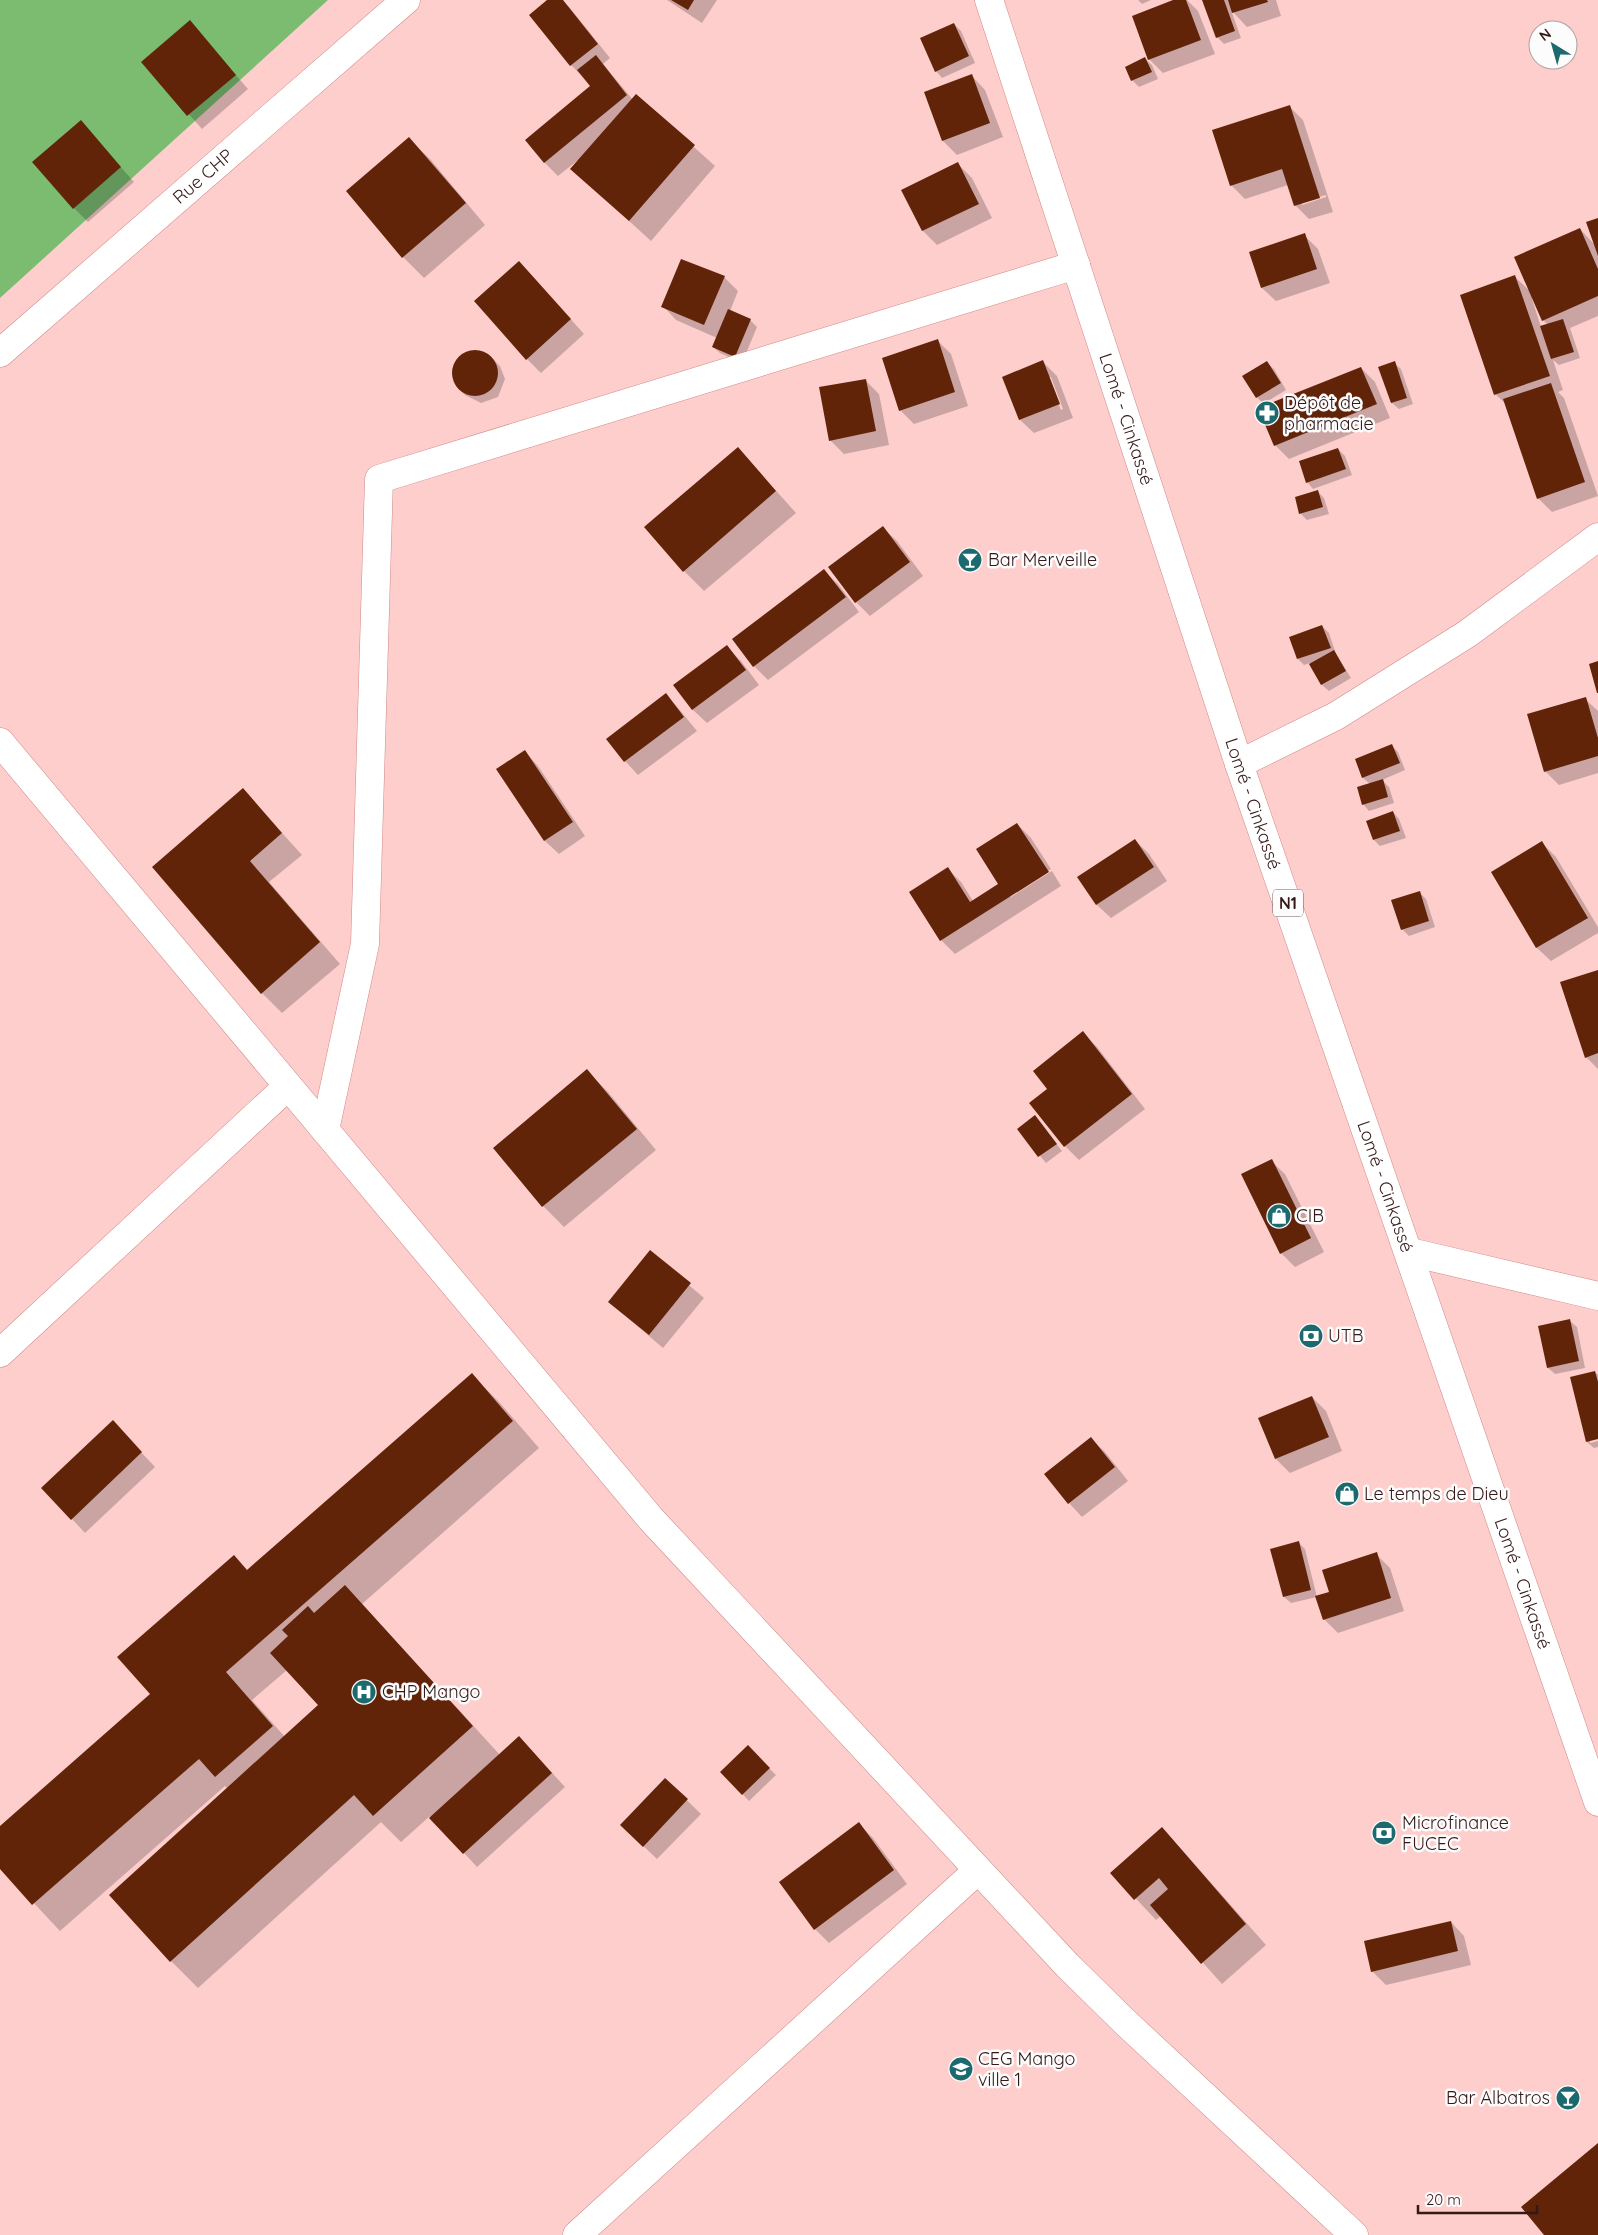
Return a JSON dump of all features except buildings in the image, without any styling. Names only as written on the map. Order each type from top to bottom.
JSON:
[{"type":"main road","name":"Rue CHP","points":[[0,353],[406,0]]},
{"type":"main road","name":"Lomé - Cinkassé","points":[[989,0],[1240,764],[1410,1252],[1598,1802]]},
{"type":"main road","points":[[325,1130],[365,944],[379,479],[1076,265]]},
{"type":"main road","points":[[1240,764],[1336,716],[1467,634],[1598,537]]},
{"type":"main road","points":[[0,742],[651,1519],[1067,1966],[1354,2235]]},
{"type":"main road","points":[[0,1353],[288,1086]]},
{"type":"main road","points":[[1410,1252],[1598,1296]]},
{"type":"main road","points":[[577,2235],[978,1870]]},
{"type":"green space","points":[[0,0],[328,0],[0,298]]},
{"type":"place","name":"Dépôt de pharmacie","points":[[1267,413]]},
{"type":"place","name":"Bar Merveille","points":[[970,560]]},
{"type":"place","name":"CIB","points":[[1279,1216]]},
{"type":"place","name":"UTB","points":[[1311,1336]]},
{"type":"place","name":"Le temps de Dieu","points":[[1347,1494]]},
{"type":"place","name":"CHP Mango","points":[[364,1692]]},
{"type":"place","name":"Microfinance FUCEC","points":[[1384,1833]]},
{"type":"place","name":"CEG Mango ville 1","points":[[961,2069]]},
{"type":"place","name":"Bar Albatros","points":[[1568,2098]]}]
